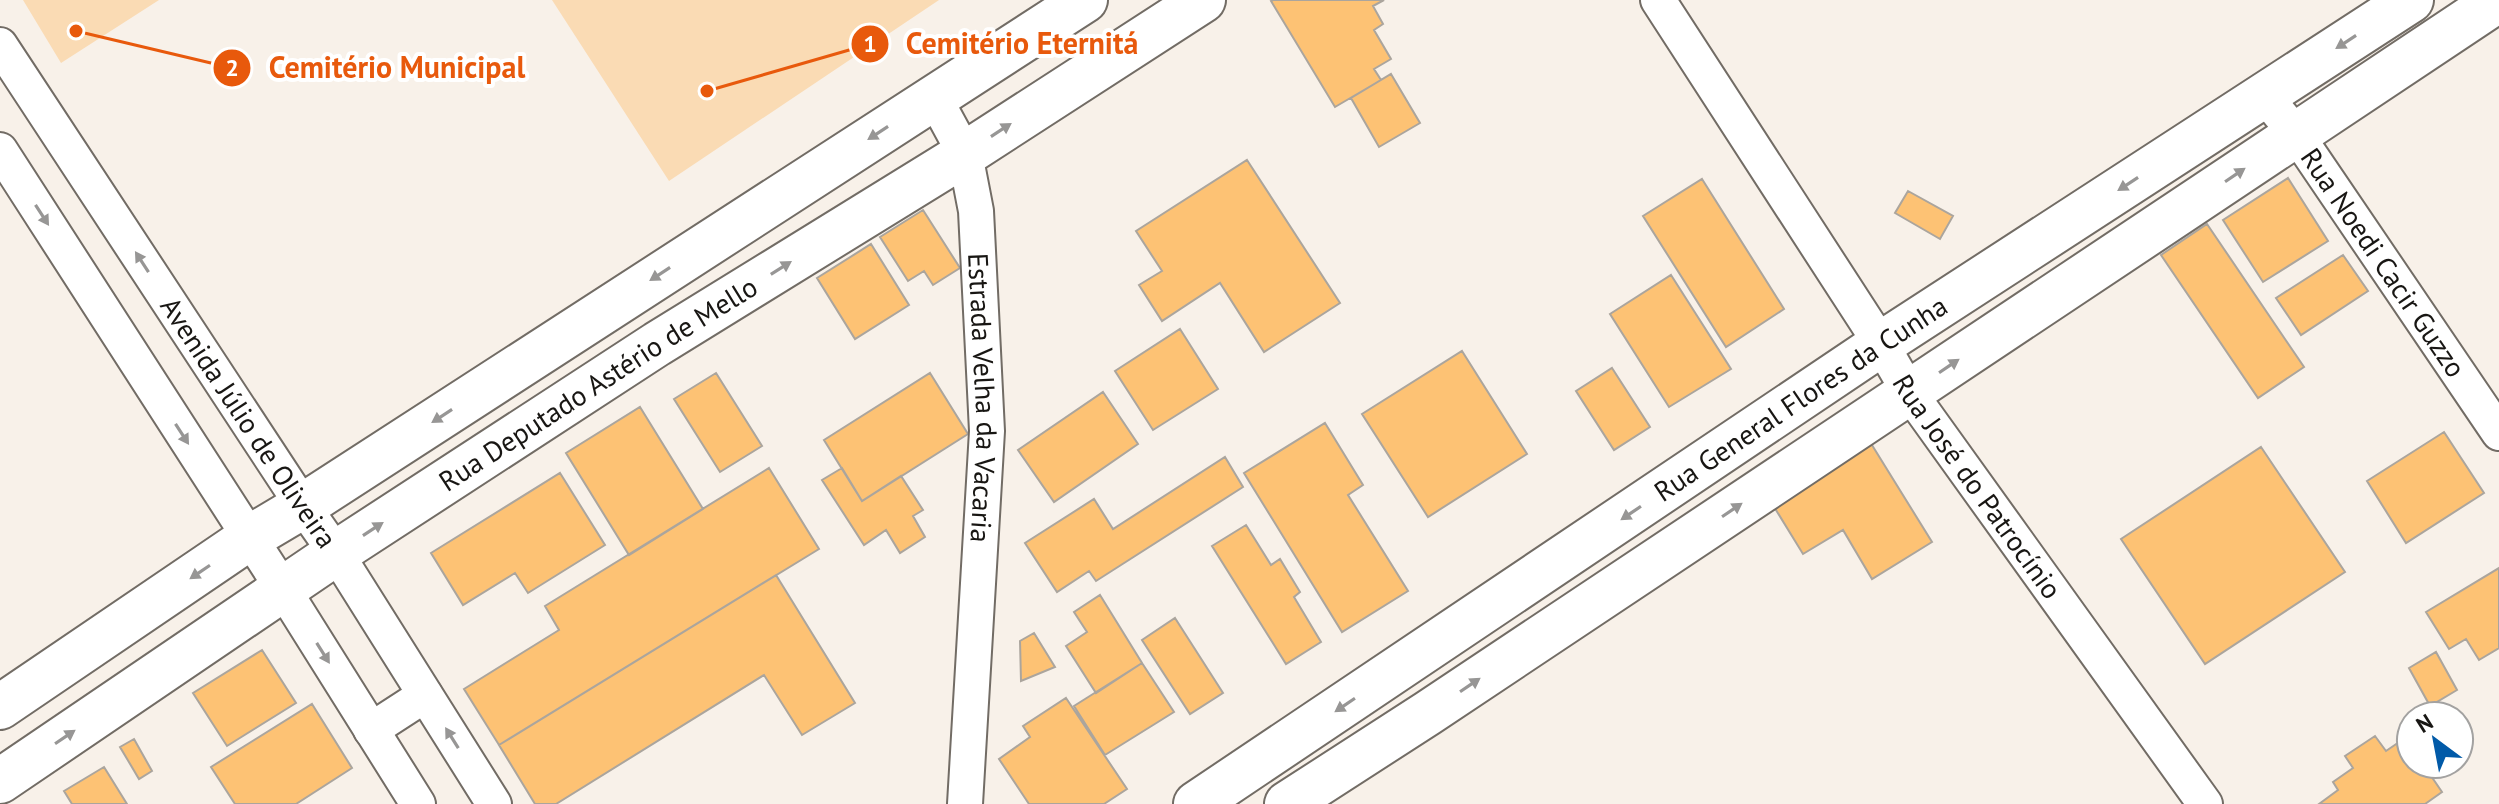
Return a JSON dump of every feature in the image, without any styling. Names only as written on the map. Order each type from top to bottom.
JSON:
[{"type":"street","name":"Rua Deputado Astério de Mello","points":[[0,707],[249,538],[1085,0]]},
{"type":"street","name":"Rua Deputado Astério de Mello","points":[[0,781],[336,553],[657,344],[965,154],[1203,0]]},
{"type":"street","name":"Rua José do Patrocínio","points":[[1658,0],[1909,392],[2205,804]]},
{"type":"street","name":"Rua General Flores da Cunha","points":[[1196,804],[1881,344],[2411,0]]},
{"type":"street","name":"Rua General Flores da Cunha","points":[[1287,804],[2498,0]]},
{"type":"street","name":"Avenida Júlio de Oliveira","points":[[0,45],[336,553],[494,804]]},
{"type":"street","name":"Rua Noedi Cacir Guzzo","points":[[2264,95],[2296,134],[2499,433]]},
{"type":"street","name":"Estrada Velha da Vacaria","points":[[934,97],[965,154],[976,211],[987,431],[965,804]]},
{"type":"street","points":[[0,150],[418,804]]},
{"type":"street","points":[[624,298],[657,344]]},
{"type":"street","points":[[1400,669],[1428,713]]},
{"type":"street","points":[[371,730],[425,695]]},
{"type":"shaded area","points":[[23,0],[159,0],[61,63]]},
{"type":"shaded area","points":[[552,0],[939,0],[669,181]]},
{"type":"building","points":[[1273,0],[1384,0],[1373,6],[1383,24],[1374,30],[1391,59],[1374,69],[1381,80],[1335,107]]},
{"type":"building","points":[[1391,74],[1420,123],[1379,147],[1351,98]]},
{"type":"building","points":[[1247,160],[1340,303],[1264,352],[1220,283],[1162,321],[1139,285],[1162,271],[1136,231]]},
{"type":"building","points":[[2288,178],[2328,241],[2263,282],[2223,220]]},
{"type":"building","points":[[1702,179],[1784,309],[1726,347],[1643,216]]},
{"type":"building","points":[[1908,191],[1953,216],[1940,239],[1895,213]]},
{"type":"building","points":[[923,210],[960,268],[933,285],[924,271],[908,281],[880,237]]},
{"type":"building","points":[[2207,224],[2304,367],[2258,398],[2161,255]]},
{"type":"building","points":[[871,244],[909,305],[855,339],[817,278]]},
{"type":"building","points":[[2343,255],[2368,291],[2301,335],[2276,298]]},
{"type":"building","points":[[1671,275],[1731,369],[1669,407],[1610,314]]},
{"type":"building","points":[[1180,329],[1218,389],[1153,430],[1115,371]]},
{"type":"building","points":[[1462,351],[1527,454],[1428,517],[1362,414]]},
{"type":"building","points":[[1612,368],[1650,427],[1614,450],[1576,391]]},
{"type":"building","points":[[716,373],[762,446],[720,472],[674,399]]},
{"type":"building","points":[[930,373],[968,434],[862,501],[824,440]]},
{"type":"building","points":[[1103,392],[1138,444],[1054,502],[1018,450]]},
{"type":"building","points":[[640,407],[703,509],[629,555],[566,453]]},
{"type":"building","points":[[1325,423],[1363,485],[1348,495],[1408,591],[1342,632],[1244,473]]},
{"type":"building","points":[[2444,432],[2484,493],[2406,543],[2367,481]]},
{"type":"building","points":[[1867,437],[1932,542],[1872,579],[1843,530],[1803,554],[1768,497]]},
{"type":"building","points":[[2261,447],[2345,572],[2205,664],[2121,539]]},
{"type":"building","points":[[1225,457],[1243,487],[1096,581],[1089,571],[1057,592],[1025,543],[1094,499],[1113,529]]},
{"type":"building","points":[[769,468],[819,549],[499,745],[464,689],[559,630],[545,606]]},
{"type":"building","points":[[842,468],[862,501],[901,476],[923,510],[913,516],[925,537],[900,553],[886,530],[864,545],[822,480]]},
{"type":"building","points":[[560,473],[605,545],[528,593],[515,573],[463,605],[431,553]]},
{"type":"building","points":[[1246,525],[1271,565],[1280,559],[1300,592],[1294,597],[1321,642],[1286,664],[1212,546]]},
{"type":"building","points":[[2499,568],[2499,648],[2479,660],[2466,639],[2449,649],[2426,612]]},
{"type":"building","points":[[776,575],[855,703],[802,735],[764,675],[556,804],[535,804],[499,745]]},
{"type":"building","points":[[1100,595],[1142,663],[1096,693],[1066,646],[1087,632],[1074,612]]},
{"type":"building","points":[[1175,618],[1223,693],[1190,714],[1142,640]]},
{"type":"building","points":[[1034,633],[1055,667],[1021,681],[1020,641]]},
{"type":"building","points":[[262,650],[296,703],[227,746],[193,693]]},
{"type":"building","points":[[2436,652],[2457,690],[2440,700],[2427,700],[2409,668]]},
{"type":"building","points":[[1142,663],[1174,712],[1105,755],[1074,706]]},
{"type":"building","points":[[1066,698],[1127,789],[1104,804],[1029,804],[999,759],[1030,737],[1023,726]]},
{"type":"building","points":[[312,704],[352,768],[296,804],[235,804],[211,767]]},
{"type":"building","points":[[2375,736],[2386,751],[2395,745],[2395,780],[2434,780],[2442,792],[2425,804],[2319,804],[2338,790],[2333,782],[2353,768],[2345,756]]},
{"type":"building","points":[[134,739],[152,771],[139,779],[120,747]]},
{"type":"building","points":[[104,767],[127,804],[72,804],[64,791]]},
{"type":"place","name":"Cemitério Municipal","points":[[76,31]]},
{"type":"place","name":"Cemitério Eternitá","points":[[707,91]]}]
